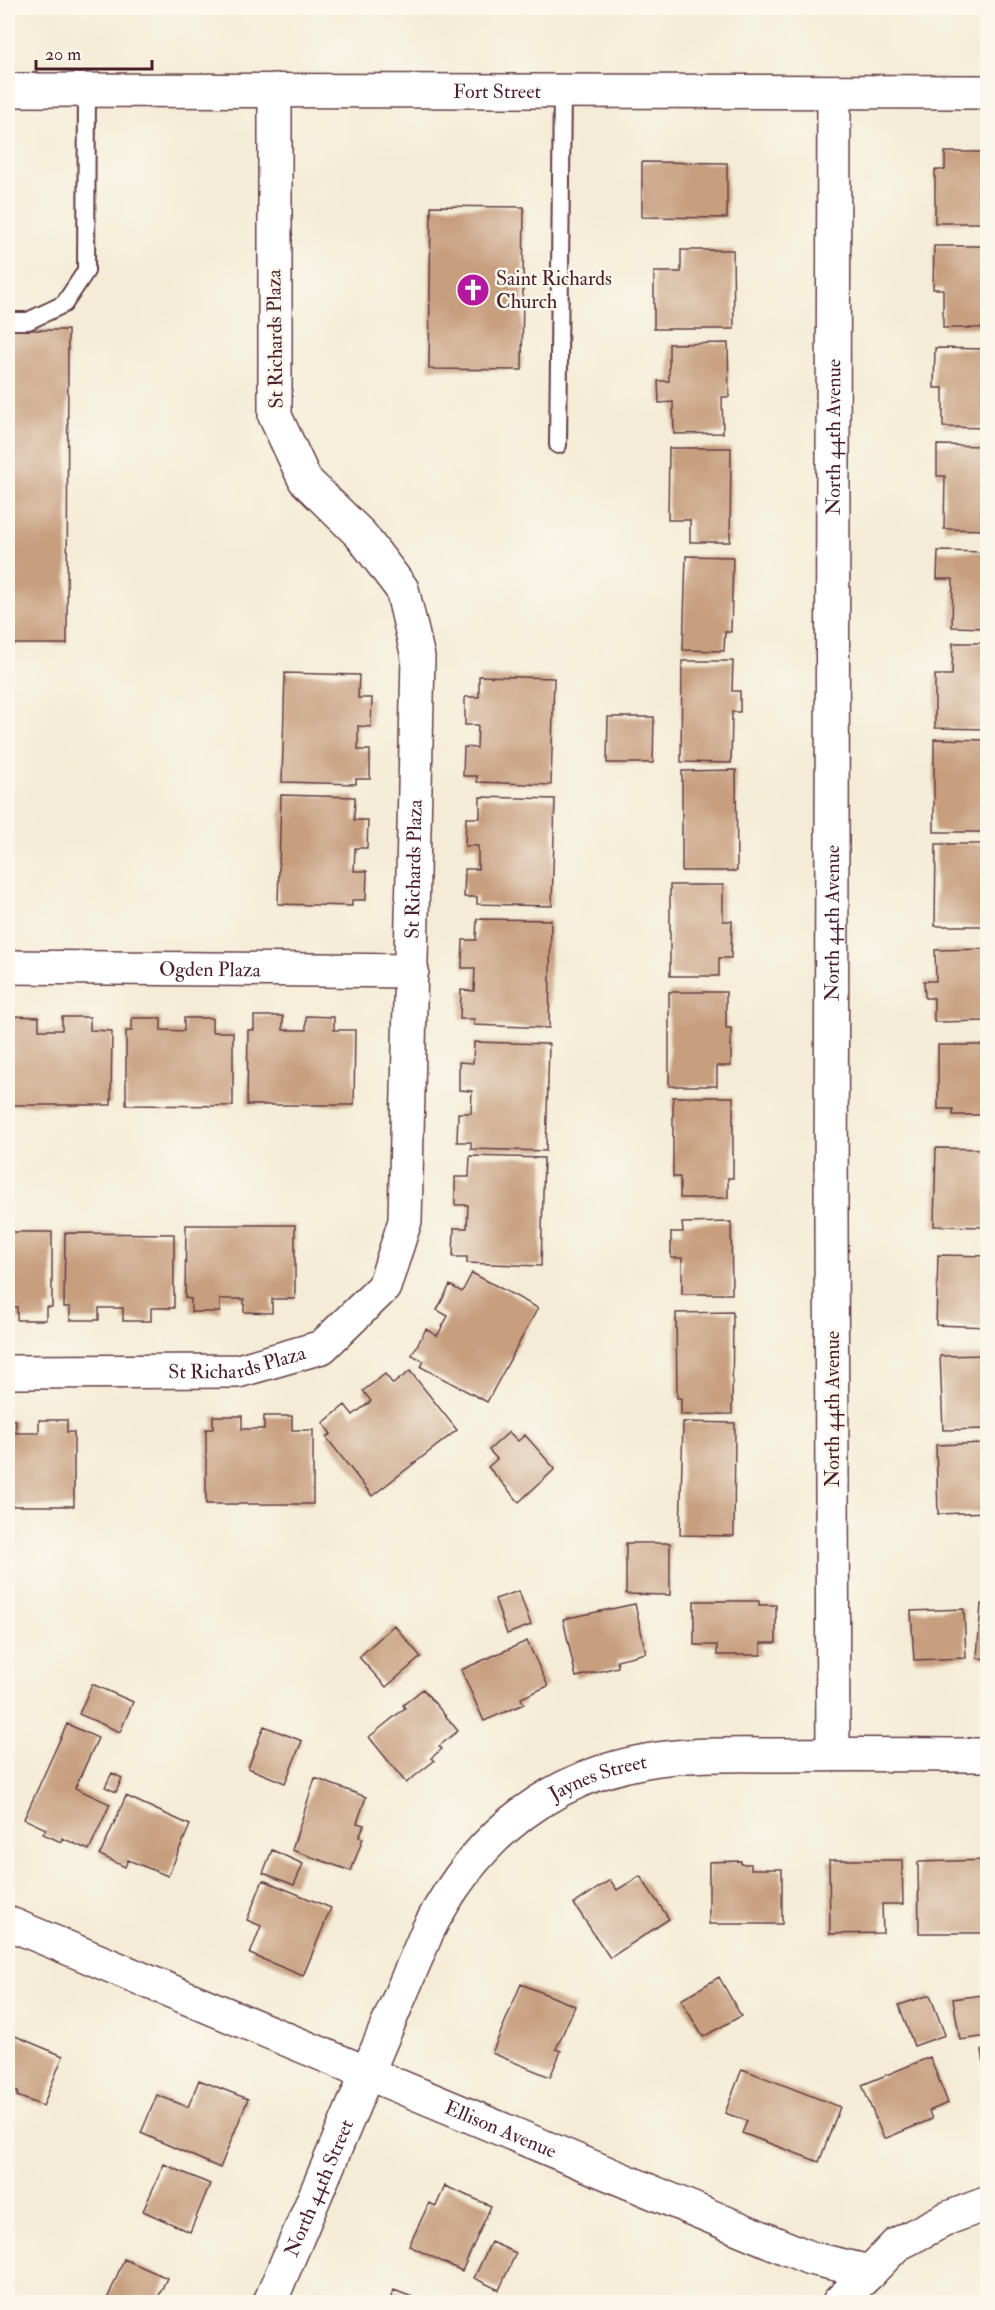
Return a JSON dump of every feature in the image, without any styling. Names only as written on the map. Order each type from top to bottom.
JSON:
[{"type":"street","name":"Fort Street","points":[[8,90],[987,92]]},
{"type":"street","name":"St Richards Plaza","points":[[8,1372],[238,1371],[322,1347],[384,1287],[405,1221],[417,657],[402,589],[361,535],[305,480],[275,416],[275,90]]},
{"type":"street","name":"North 44th Avenue","points":[[833,1754],[831,1204],[834,92]]},
{"type":"street","name":"Ogden Plaza","points":[[8,967],[412,971]]},
{"type":"street","name":"Jaynes Street","points":[[367,2073],[428,1930],[447,1894],[467,1866],[510,1821],[555,1792],[591,1775],[627,1765],[705,1755],[987,1755]]},
{"type":"street","name":"Ellison Avenue","points":[[8,1923],[810,2258],[870,2272]]},
{"type":"street","name":"North 44th Street","points":[[270,2302],[367,2073]]},
{"type":"street","points":[[839,2302],[896,2245],[948,2218],[987,2202]]},
{"type":"lane","points":[[8,321],[28,321],[64,304],[86,271],[87,90]]},
{"type":"lane","points":[[558,445],[562,91]]},
{"type":"building","points":[[945,152],[988,152],[988,223],[935,223],[935,170],[945,170]]},
{"type":"building","points":[[642,162],[727,163],[727,218],[642,217]]},
{"type":"building","points":[[431,206],[524,207],[522,370],[429,369]]},
{"type":"building","points":[[934,246],[988,246],[988,328],[943,328],[943,289],[933,289]]},
{"type":"building","points":[[681,250],[733,250],[734,329],[654,329],[654,272],[681,272]]},
{"type":"building","points":[[8,330],[68,330],[67,644],[8,644]]},
{"type":"building","points":[[728,343],[729,397],[722,397],[723,433],[674,434],[673,402],[659,403],[658,381],[669,381],[669,344]]},
{"type":"building","points":[[935,348],[988,349],[988,428],[943,427],[943,388],[934,388]]},
{"type":"building","points":[[937,445],[988,446],[988,530],[944,529],[945,476],[937,476]]},
{"type":"building","points":[[669,448],[731,448],[730,542],[690,542],[690,520],[668,520]]},
{"type":"building","points":[[938,551],[988,552],[988,628],[952,627],[953,579],[937,579]]},
{"type":"building","points":[[686,556],[733,557],[731,632],[725,632],[724,651],[683,650]]},
{"type":"building","points":[[953,643],[988,643],[988,729],[935,728],[935,675],[952,675]]},
{"type":"building","points":[[682,661],[733,661],[732,691],[740,691],[740,712],[732,712],[731,763],[681,762]]},
{"type":"building","points":[[285,673],[359,675],[358,698],[372,698],[371,727],[358,726],[358,750],[370,750],[370,779],[356,779],[356,784],[282,782]]},
{"type":"building","points":[[479,676],[554,678],[551,785],[477,782],[477,776],[463,776],[464,747],[477,748],[478,725],[465,725],[465,697],[479,697]]},
{"type":"building","points":[[608,717],[654,717],[653,763],[607,763]]},
{"type":"building","points":[[934,739],[988,740],[988,832],[934,832]]},
{"type":"building","points":[[736,770],[737,871],[682,871],[682,771]]},
{"type":"building","points":[[281,795],[355,797],[354,820],[368,820],[367,848],[355,848],[354,871],[367,871],[366,900],[352,900],[352,906],[278,904]]},
{"type":"building","points":[[480,797],[555,799],[552,906],[477,904],[477,897],[464,897],[465,869],[478,869],[478,846],[465,846],[466,818],[480,818]]},
{"type":"building","points":[[936,844],[988,844],[988,926],[935,926]]},
{"type":"building","points":[[670,885],[723,885],[723,921],[732,921],[731,958],[719,958],[719,976],[670,976]]},
{"type":"building","points":[[477,919],[551,920],[549,1028],[474,1025],[474,1019],[460,1019],[461,990],[474,991],[475,968],[462,968],[463,940],[476,940]]},
{"type":"building","points":[[988,949],[988,1021],[934,1022],[934,998],[925,998],[924,981],[936,981],[935,950]]},
{"type":"building","points":[[669,992],[726,992],[726,1028],[731,1028],[731,1066],[717,1066],[717,1086],[669,1086]]},
{"type":"building","points":[[10,1016],[39,1017],[39,1030],[62,1030],[62,1017],[90,1017],[90,1030],[112,1031],[111,1105],[8,1105]]},
{"type":"building","points":[[254,1016],[283,1016],[283,1030],[306,1030],[306,1016],[334,1017],[334,1030],[355,1030],[354,1105],[247,1105],[248,1030],[254,1030]]},
{"type":"building","points":[[132,1018],[161,1018],[161,1030],[184,1031],[184,1018],[212,1018],[212,1032],[233,1032],[233,1106],[126,1105],[126,1031],[132,1031]]},
{"type":"building","points":[[474,1042],[549,1044],[546,1151],[471,1149],[471,1142],[457,1142],[458,1113],[471,1113],[472,1091],[459,1090],[459,1062],[473,1063]]},
{"type":"building","points":[[938,1045],[984,1045],[988,1115],[953,1115],[953,1109],[938,1109]]},
{"type":"building","points":[[673,1097],[733,1097],[733,1178],[728,1178],[728,1198],[680,1198],[680,1177],[673,1177]]},
{"type":"building","points":[[936,1148],[986,1149],[985,1227],[934,1226]]},
{"type":"building","points":[[470,1156],[544,1158],[541,1266],[467,1263],[467,1257],[453,1257],[454,1228],[467,1228],[468,1205],[455,1205],[455,1177],[469,1177]]},
{"type":"building","points":[[731,1222],[732,1294],[682,1294],[682,1258],[671,1258],[671,1232],[683,1232],[682,1223]]},
{"type":"building","points":[[186,1225],[295,1225],[295,1299],[272,1299],[272,1313],[244,1312],[244,1299],[220,1299],[220,1312],[191,1312],[191,1299],[185,1298]]},
{"type":"building","points":[[8,1232],[52,1232],[52,1307],[46,1307],[46,1320],[17,1320],[17,1307],[8,1307]]},
{"type":"building","points":[[65,1233],[174,1234],[174,1308],[151,1308],[151,1321],[123,1321],[123,1308],[99,1308],[99,1320],[70,1320],[70,1307],[64,1307]]},
{"type":"building","points":[[938,1255],[988,1256],[988,1327],[936,1325]]},
{"type":"building","points":[[472,1273],[538,1308],[487,1402],[421,1367],[424,1361],[412,1355],[426,1329],[437,1336],[448,1316],[437,1310],[450,1285],[462,1292]]},
{"type":"building","points":[[733,1312],[732,1414],[681,1415],[681,1398],[677,1398],[676,1313]]},
{"type":"building","points":[[988,1355],[988,1429],[943,1430],[940,1356]]},
{"type":"building","points":[[410,1371],[457,1430],[372,1496],[326,1437],[331,1434],[323,1423],[345,1405],[353,1415],[371,1401],[363,1391],[385,1374],[393,1384]]},
{"type":"building","points":[[213,1416],[242,1416],[242,1429],[264,1429],[264,1416],[292,1416],[292,1430],[313,1430],[313,1504],[206,1504],[206,1429],[213,1429]]},
{"type":"building","points":[[8,1420],[16,1420],[16,1433],[39,1433],[39,1420],[67,1420],[67,1432],[74,1432],[74,1506],[8,1506]]},
{"type":"building","points":[[683,1422],[735,1423],[734,1536],[680,1535]]},
{"type":"building","points":[[509,1432],[518,1441],[525,1435],[555,1469],[519,1502],[488,1467],[497,1459],[489,1450]]},
{"type":"building","points":[[988,1443],[988,1512],[938,1514],[936,1445]]},
{"type":"building","points":[[626,1543],[670,1543],[670,1595],[626,1594]]},
{"type":"building","points":[[519,1591],[531,1625],[507,1634],[495,1599]]},
{"type":"building","points":[[694,1601],[759,1601],[759,1605],[776,1605],[776,1643],[761,1643],[761,1655],[717,1655],[717,1645],[694,1645]]},
{"type":"building","points":[[635,1604],[646,1653],[617,1660],[618,1667],[576,1677],[563,1619]]},
{"type":"building","points":[[981,1604],[988,1605],[988,1659],[977,1658]]},
{"type":"building","points":[[964,1609],[966,1658],[914,1660],[911,1611]]},
{"type":"building","points":[[394,1625],[421,1657],[386,1687],[359,1657]]},
{"type":"building","points":[[527,1641],[548,1686],[521,1698],[524,1704],[484,1721],[461,1670]]},
{"type":"building","points":[[92,1684],[133,1702],[120,1732],[79,1714]]},
{"type":"building","points":[[423,1689],[458,1731],[439,1746],[442,1749],[431,1758],[434,1761],[406,1783],[369,1737],[405,1708],[403,1705]]},
{"type":"building","points":[[67,1724],[98,1738],[75,1788],[110,1804],[89,1850],[62,1838],[61,1842],[43,1834],[46,1829],[24,1819]]},
{"type":"building","points":[[264,1726],[302,1741],[285,1783],[248,1768]]},
{"type":"building","points":[[112,1773],[122,1778],[116,1792],[105,1787]]},
{"type":"building","points":[[315,1778],[366,1797],[357,1823],[364,1825],[359,1837],[363,1838],[351,1871],[292,1850]]},
{"type":"building","points":[[126,1796],[190,1825],[168,1876],[128,1860],[125,1867],[100,1855]]},
{"type":"building","points":[[272,1850],[303,1864],[294,1885],[263,1873]]},
{"type":"building","points":[[829,1860],[902,1860],[903,1904],[882,1904],[883,1933],[830,1934]]},
{"type":"building","points":[[988,1860],[988,1933],[919,1933],[918,1862]]},
{"type":"building","points":[[741,1861],[741,1864],[751,1864],[751,1869],[782,1869],[782,1924],[709,1924],[709,1862]]},
{"type":"building","points":[[640,1876],[669,1919],[610,1958],[574,1904],[610,1880],[617,1890]]},
{"type":"building","points":[[263,1880],[331,1908],[303,1976],[250,1954],[261,1926],[247,1920]]},
{"type":"building","points":[[719,1977],[741,2016],[703,2037],[681,2000]]},
{"type":"building","points":[[521,1984],[575,2006],[556,2049],[561,2051],[550,2077],[492,2053]]},
{"type":"building","points":[[930,1995],[945,2035],[914,2046],[899,2005]]},
{"type":"building","points":[[982,1995],[988,2036],[960,2040],[953,1999]]},
{"type":"building","points":[[8,2033],[63,2056],[43,2106],[17,2096],[18,2092],[8,2088]]},
{"type":"building","points":[[988,2049],[988,2079],[986,2079],[982,2050]]},
{"type":"building","points":[[930,2057],[948,2103],[929,2111],[932,2119],[884,2139],[862,2085]]},
{"type":"building","points":[[742,2069],[840,2107],[819,2162],[742,2133],[747,2121],[725,2113]]},
{"type":"building","points":[[199,2080],[248,2099],[220,2168],[141,2133],[157,2095],[188,2107]]},
{"type":"building","points":[[164,2164],[210,2184],[190,2232],[143,2211]]},
{"type":"building","points":[[445,2186],[491,2206],[462,2271],[409,2246],[429,2203],[436,2206]]},
{"type":"building","points":[[491,2242],[516,2253],[499,2290],[474,2278]]},
{"type":"building","points":[[124,2259],[167,2278],[156,2302],[106,2302]]},
{"type":"building","points":[[394,2290],[425,2302],[389,2302]]},
{"type":"place","name":"Saint Richards Church","points":[[473,290]]}]
